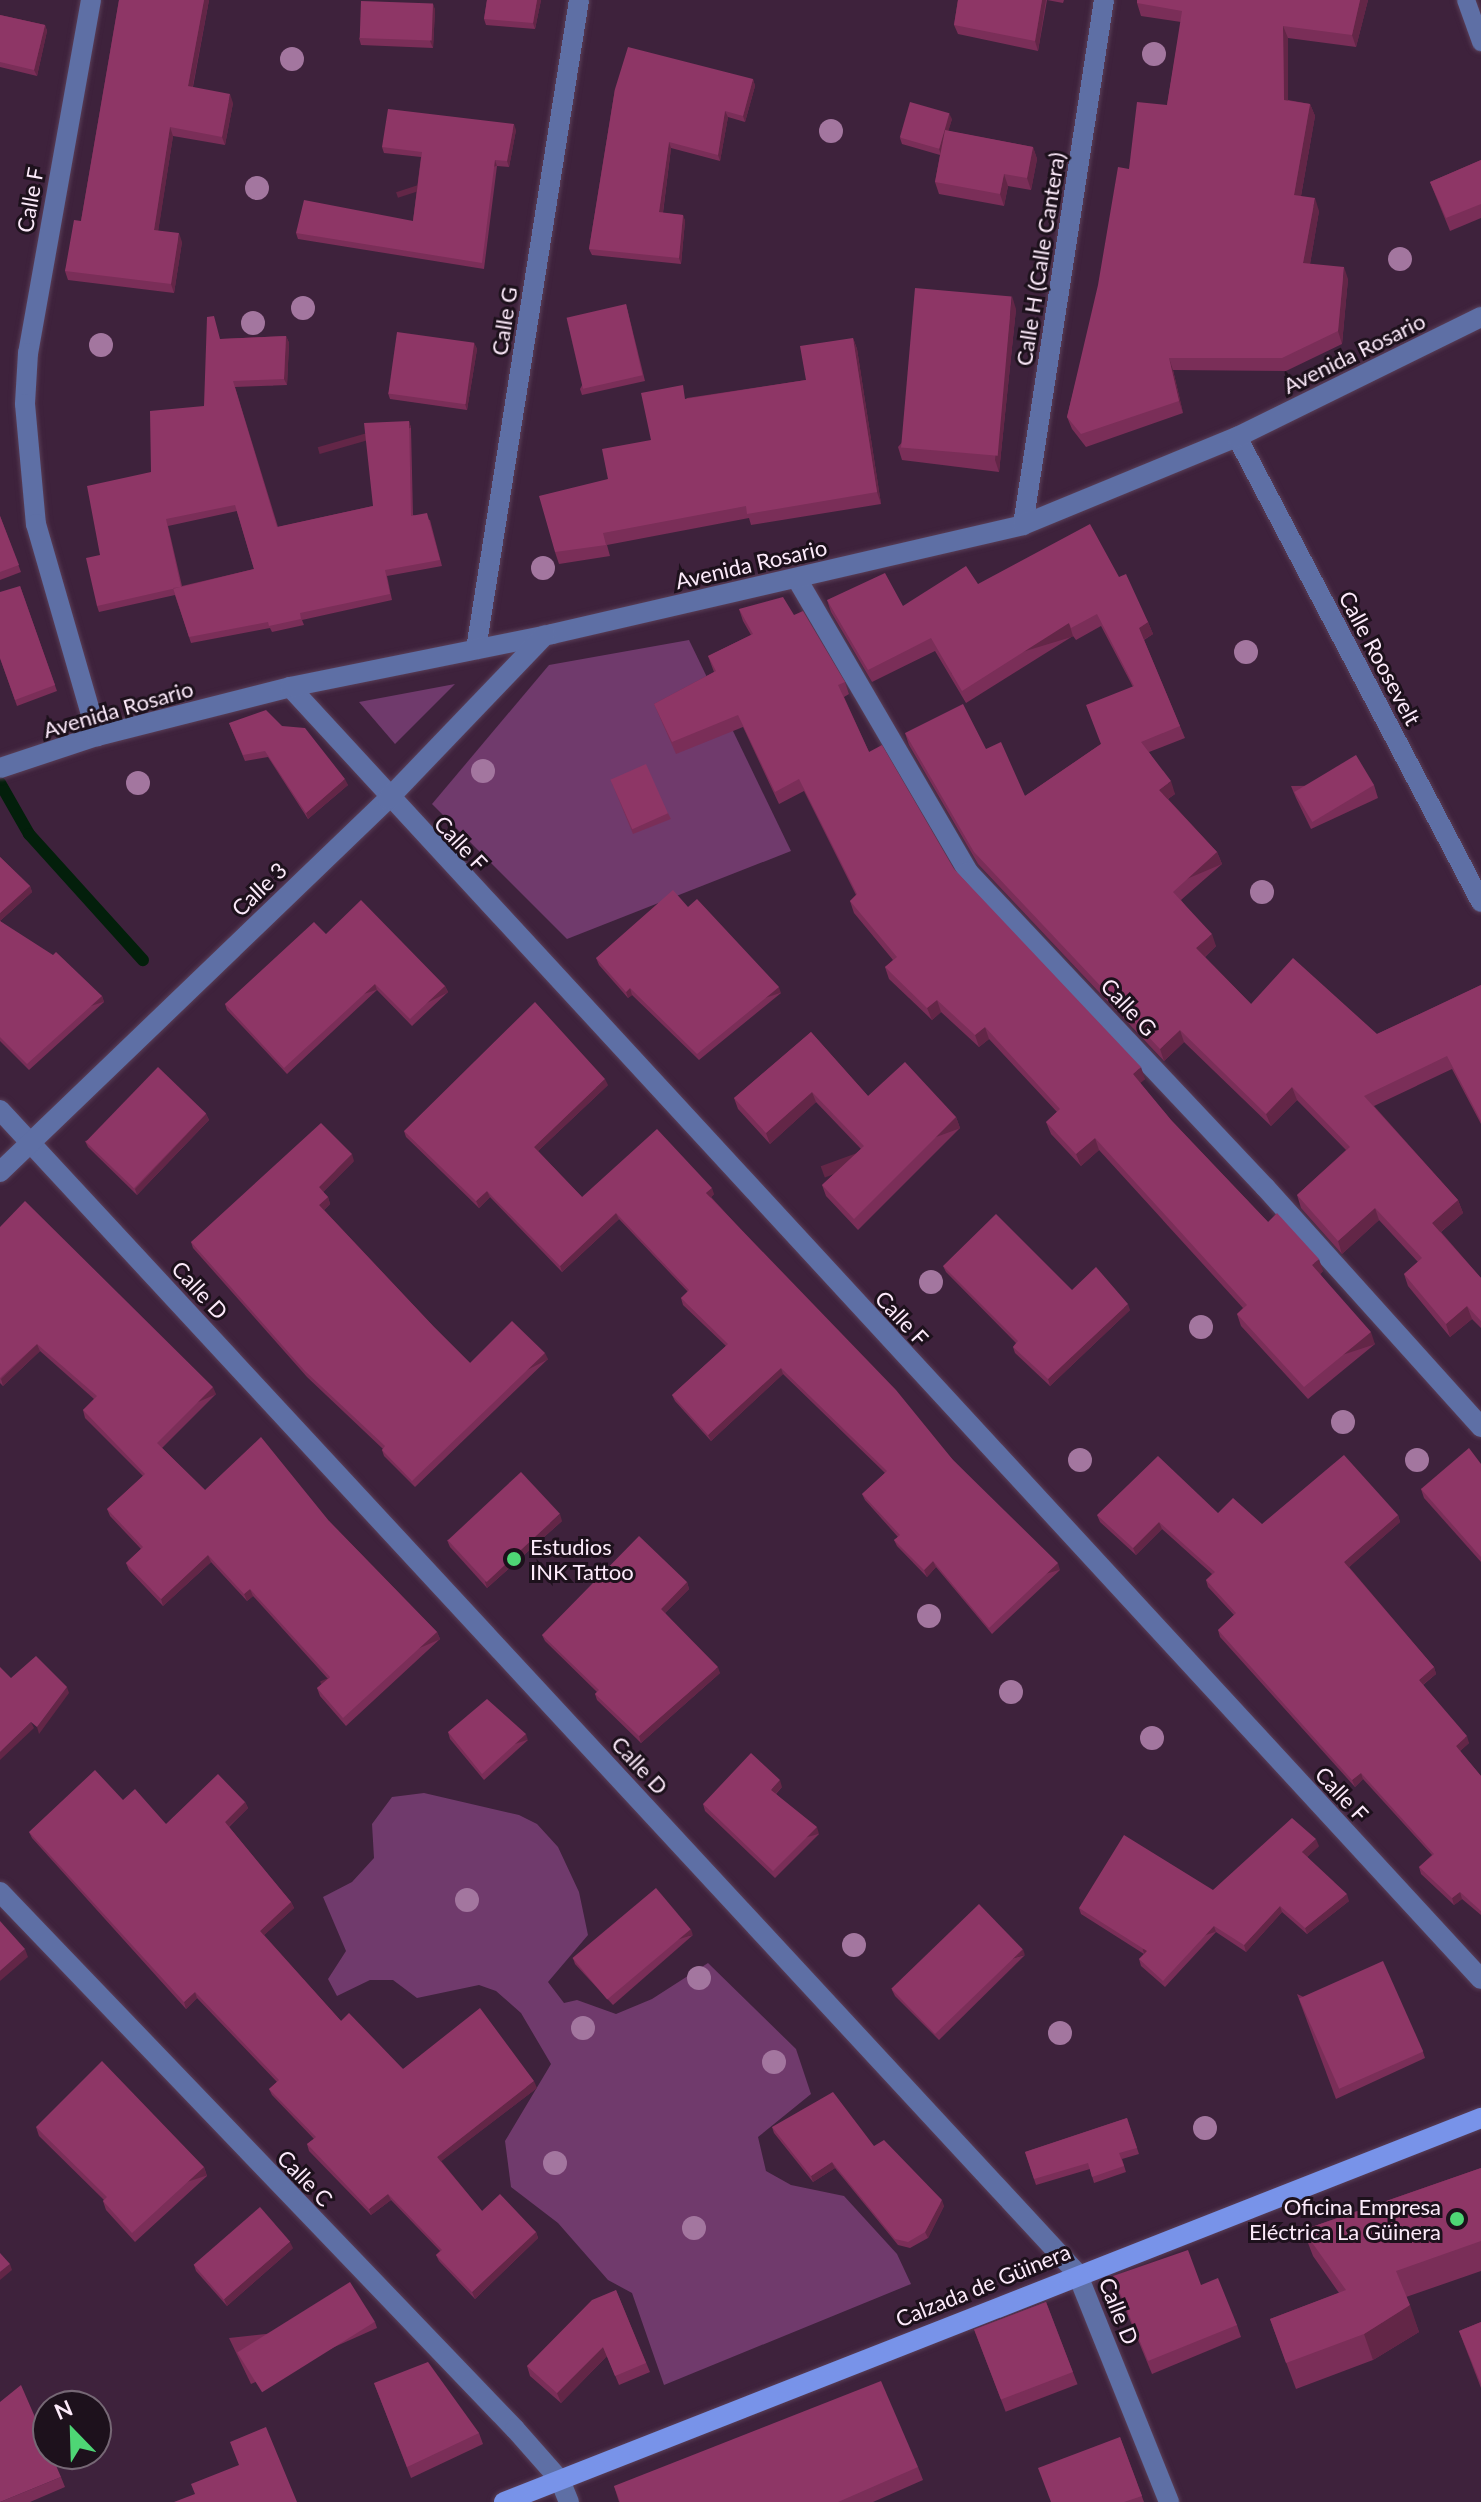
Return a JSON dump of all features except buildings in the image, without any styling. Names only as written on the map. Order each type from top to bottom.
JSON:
[{"type":"main road","name":"Calzada de Güinera","points":[[504,2502],[1077,2273],[1481,2118]]},
{"type":"street","name":"Calle F","points":[[91,0],[28,353],[25,404],[36,524],[97,736]]},
{"type":"street","name":"Calle G","points":[[476,649],[579,0]]},
{"type":"street","name":"Calle H (Calle Cantera)","points":[[1023,525],[1104,0]]},
{"type":"street","name":"Avenida Rosario","points":[[10,765],[97,736],[290,687],[545,635],[1023,525],[1237,437],[1481,317]]},
{"type":"street","name":"Calle Roosevelt","points":[[1237,437],[1481,902]]},
{"type":"street","name":"Calle G","points":[[797,579],[968,872],[1265,1187],[1481,1427]]},
{"type":"street","name":"Calle 3","points":[[0,1172],[388,799],[545,635]]},
{"type":"street","name":"Calle F","points":[[290,687],[388,799],[1481,1979]]},
{"type":"street","name":"Calle D","points":[[0,1110],[1077,2273],[1169,2502]]},
{"type":"street","name":"Calle C","points":[[0,1892],[560,2480],[569,2502]]},
{"type":"lane","points":[[1466,0],[1481,42]]},
{"type":"shaded area","points":[[689,640],[791,851],[567,939],[432,804],[549,665]]},
{"type":"shaded area","points":[[455,684],[395,744],[359,702]]},
{"type":"shaded area","points":[[424,1793],[519,1815],[537,1824],[558,1847],[579,1892],[588,1935],[548,1982],[564,2003],[577,2000],[616,2014],[652,1999],[708,1963],[796,2049],[811,2094],[758,2137],[766,2171],[791,2185],[844,2196],[897,2254],[911,2284],[664,2385],[632,2293],[608,2280],[558,2223],[511,2187],[505,2141],[551,2064],[521,2013],[496,1991],[479,1985],[417,1998],[393,1980],[370,1980],[337,1996],[328,1979],[346,1951],[323,1897],[352,1882],[374,1858],[372,1824],[392,1797]]},
{"type":"waterway","points":[[0,783],[29,834],[143,960]]},
{"type":"place","name":"Estudios INK Tattoo","points":[[514,1559]]},
{"type":"place","name":"Oficina Empresa Eléctrica La Güinera","points":[[1457,2219]]}]
